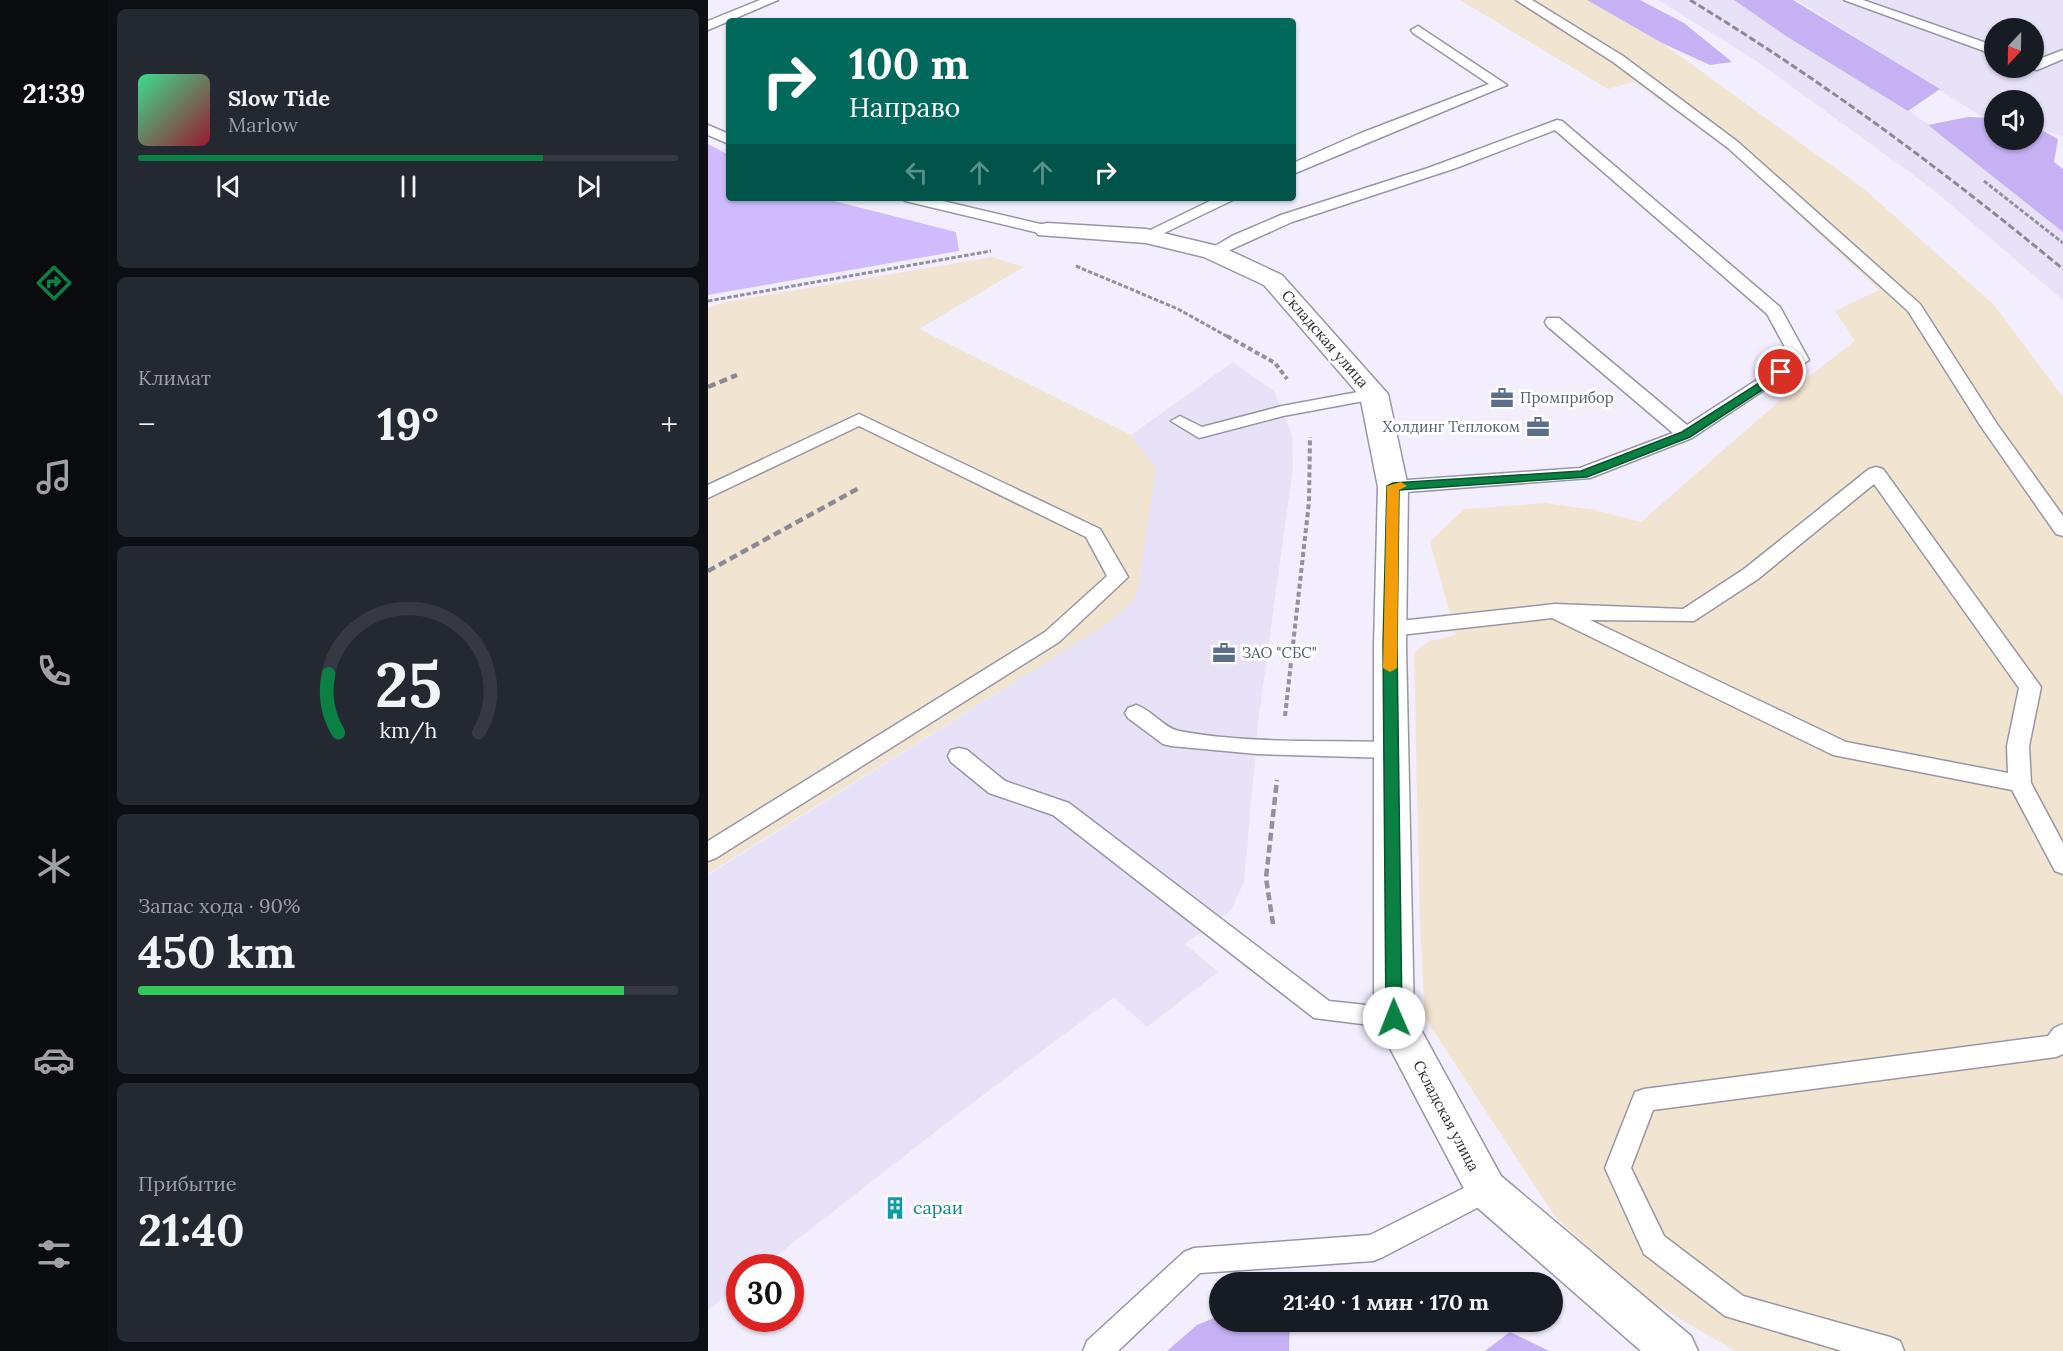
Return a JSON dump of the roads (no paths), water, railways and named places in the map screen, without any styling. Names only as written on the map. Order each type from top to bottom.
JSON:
[{"type":"street","name":"Складская улица","points":[[1047,230],[1146,236],[1213,252],[1273,280],[1374,394],[1393,486],[1390,629],[1394,1018],[1486,1190],[1675,1351]]},
{"type":"lane","points":[[727,18],[771,0]]},
{"type":"lane","points":[[1523,0],[1618,59],[1733,145],[1914,308],[1989,425],[2063,530]]},
{"type":"lane","points":[[1851,0],[1984,47]]},
{"type":"lane","points":[[708,26],[726,19]]},
{"type":"lane","points":[[1296,168],[1366,136],[1500,86],[1418,30]]},
{"type":"lane","points":[[2044,61],[2063,54]]},
{"type":"lane","points":[[1213,252],[1244,235],[1288,217],[1416,177],[1557,124],[1774,311],[1800,360],[1686,434],[1583,474],[1393,486]]},
{"type":"lane","points":[[708,129],[726,138]]},
{"type":"lane","points":[[923,201],[1047,230]]},
{"type":"lane","points":[[1146,236],[1222,201]]},
{"type":"lane","points":[[1553,322],[1686,434]]},
{"type":"lane","points":[[1180,421],[1199,433],[1306,407],[1374,394]]},
{"type":"lane","points":[[708,492],[859,419],[1093,533],[1118,577],[1052,637],[708,852]]},
{"type":"lane","points":[[1390,629],[1555,612],[1687,616],[1751,574],[1876,473],[2030,687],[2018,746],[2020,783],[2063,865]]},
{"type":"lane","points":[[1555,612],[1841,748],[2020,783]]},
{"type":"lane","points":[[1136,713],[1171,738],[1281,747],[1391,750]]},
{"type":"lane","points":[[959,756],[997,787],[1061,809],[1323,1011],[1394,1018]]},
{"type":"lane","points":[[1890,1351],[1735,1307],[1654,1245],[1618,1168],[1644,1100],[2056,1046],[2063,1035]]},
{"type":"lane","points":[[1097,1351],[1194,1262],[1373,1248],[1486,1190]]},
{"type":"railway","points":[[1690,0],[1788,62],[1881,128],[2063,269]]},
{"type":"railway","points":[[708,387],[737,375]]},
{"type":"railway","points":[[708,571],[859,488]]},
{"type":"place","name":"Промприбор","points":[[1502,398]]},
{"type":"place","name":"Холдинг Теплоком","points":[[1538,427]]},
{"type":"place","name":"ЗАО \"СБС\"","points":[[1224,653]]},
{"type":"place","name":"сараи","points":[[895,1208]]}]
